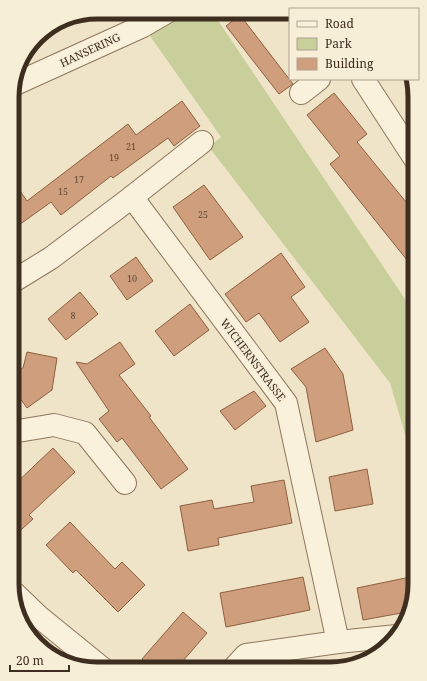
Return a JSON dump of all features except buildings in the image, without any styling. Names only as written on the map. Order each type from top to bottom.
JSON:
[{"type":"street","name":"HANSERING","points":[[21,81],[143,26],[155,19]]},
{"type":"street","points":[[301,93],[318,80]]},
{"type":"street","points":[[363,80],[408,148]]},
{"type":"street","points":[[19,278],[51,258],[202,142]]},
{"type":"street","name":"WICHERNSTRASSE","points":[[132,197],[286,403],[338,642]]},
{"type":"street","points":[[19,431],[54,425],[85,433],[125,483]]},
{"type":"street","points":[[20,599],[38,616],[94,662]]},
{"type":"street","points":[[240,662],[246,655],[338,642],[387,637]]},
{"type":"green space","points":[[155,19],[217,19],[408,304],[408,444],[390,383],[209,147],[221,137],[143,26]]}]
